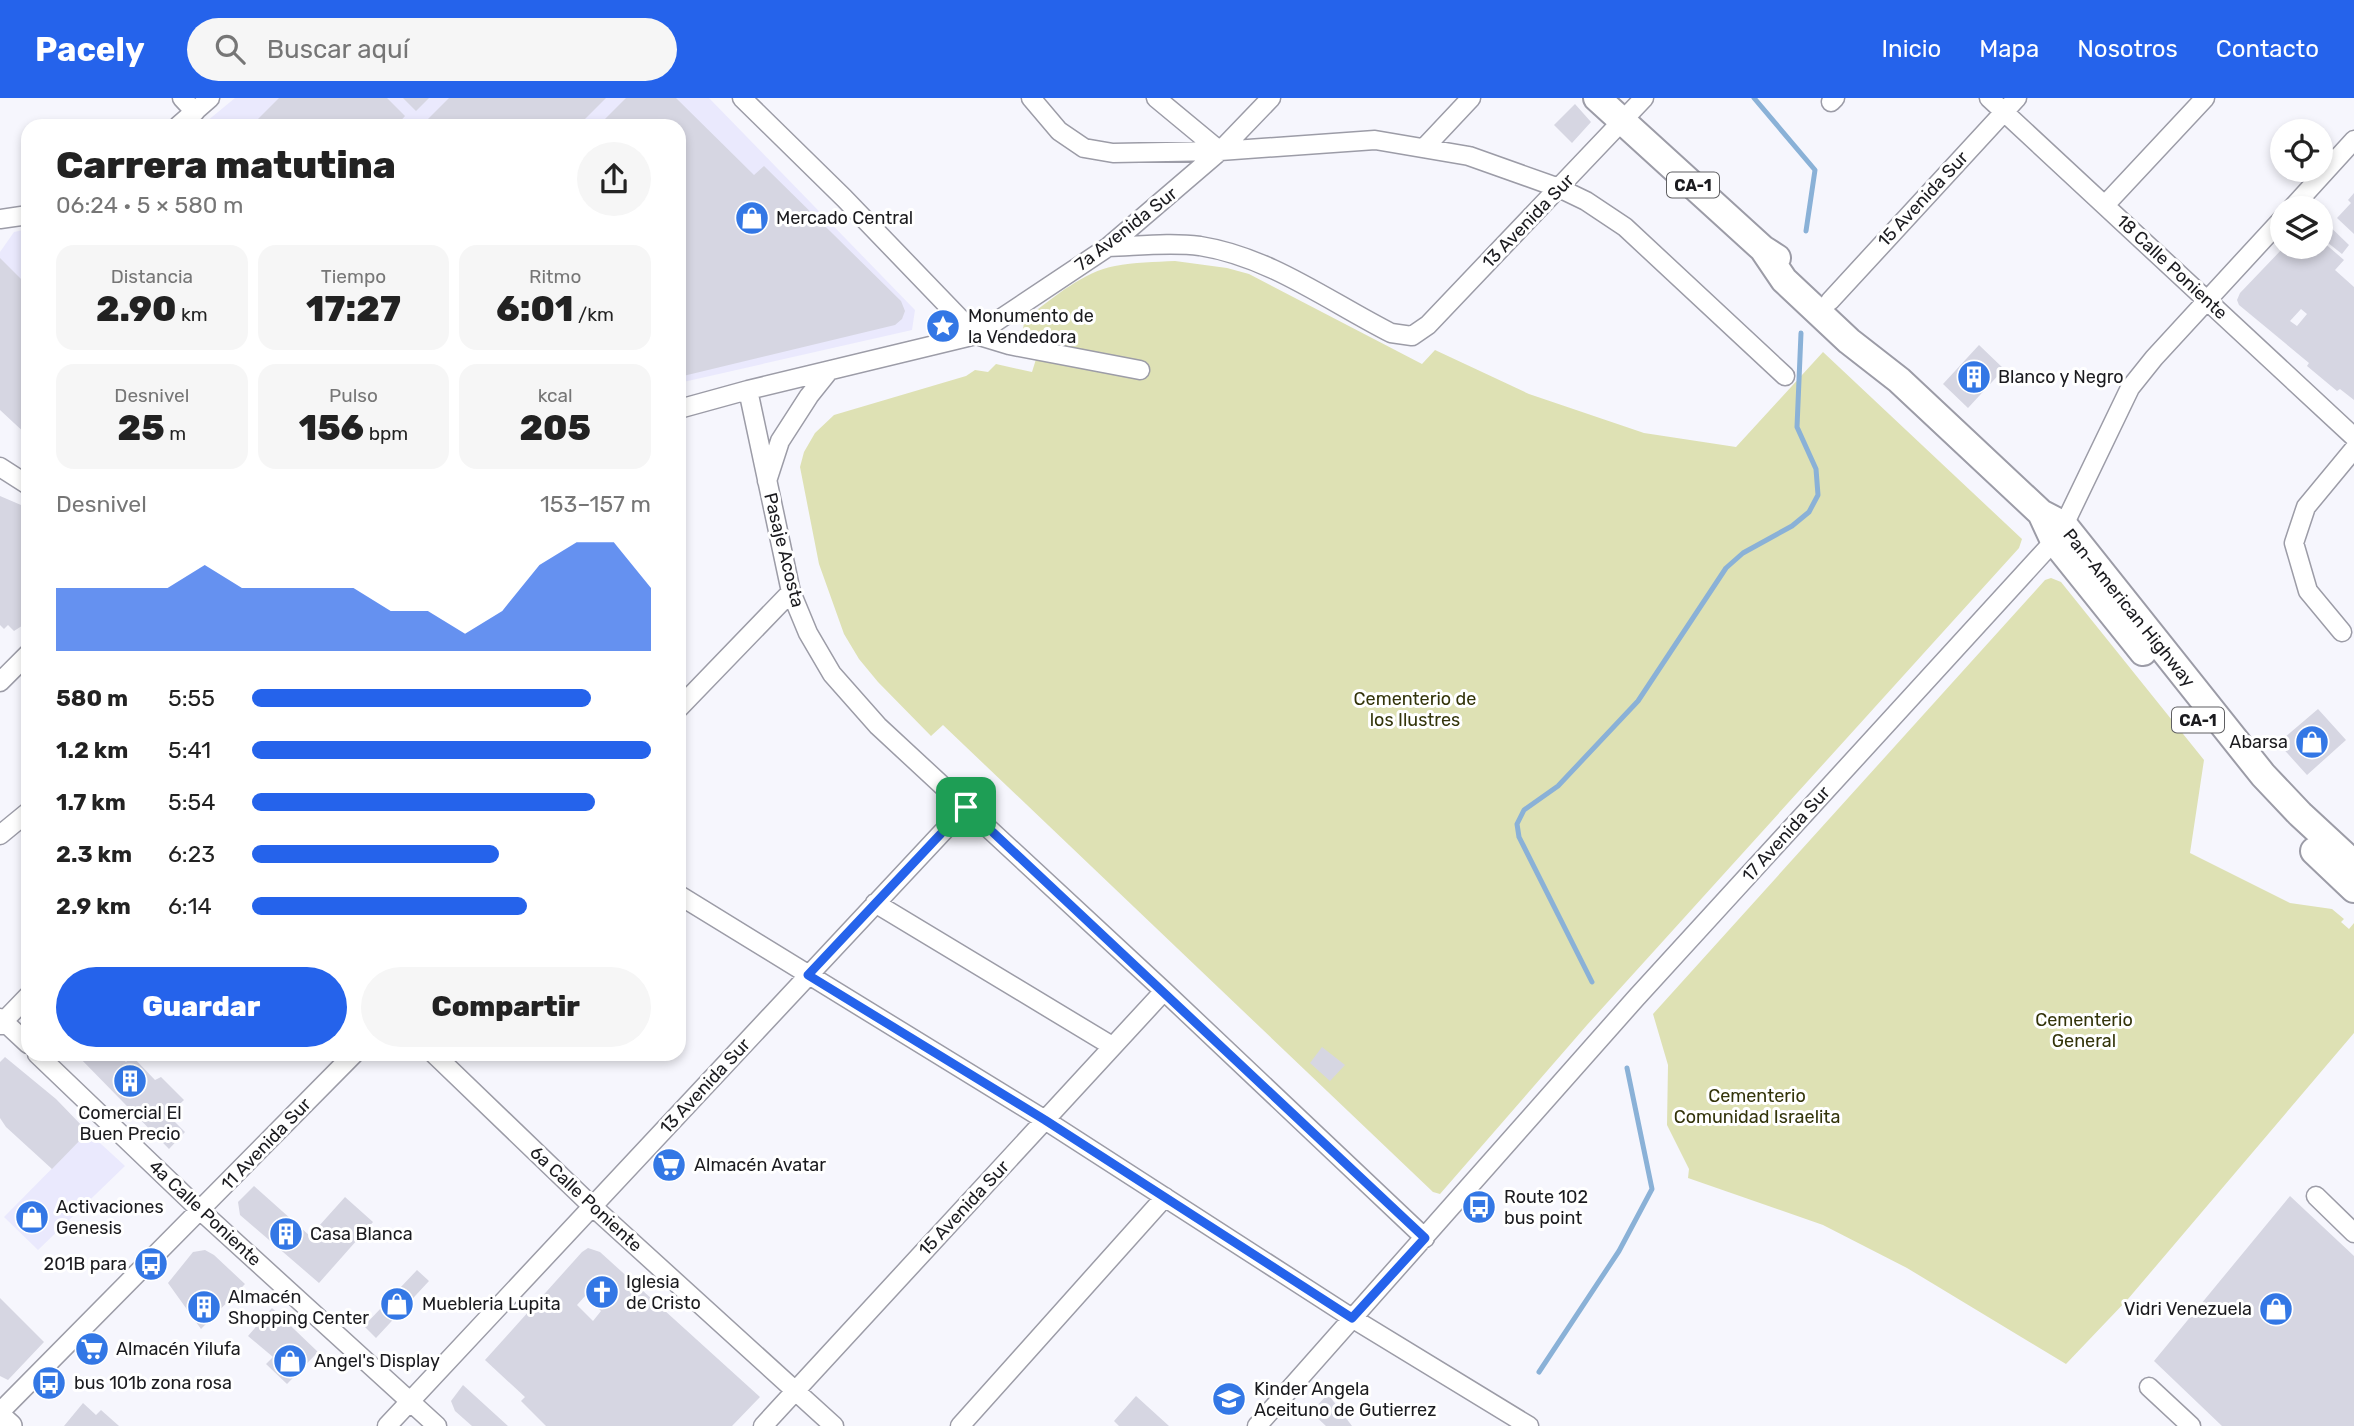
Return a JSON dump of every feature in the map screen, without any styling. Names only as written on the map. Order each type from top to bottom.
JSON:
[{"type":"highway","name":"Pan-American Highway","points":[[1597,98],[1763,249],[1796,270],[1830,301],[1861,331],[1899,380]]},
{"type":"highway","name":"Pan-American Highway","points":[[1763,249],[1784,280],[1849,341],[1899,380],[2053,527],[2263,775],[2354,864]]},
{"type":"highway","name":"Pan-American Highway","points":[[2053,527],[2253,790],[2354,889]]},
{"type":"main road","points":[[0,1414],[10,1426]]},
{"type":"street","points":[[182,98],[195,112]]},
{"type":"street","points":[[186,119],[210,98]]},
{"type":"street","points":[[742,98],[845,198],[976,335],[1009,345],[1140,370]]},
{"type":"street","points":[[1031,98],[1059,131],[1084,148],[1113,153],[1220,151],[1375,140],[1469,156],[1559,188],[1586,201],[1625,227],[1785,376]]},
{"type":"street","points":[[1156,98],[1220,151]]},
{"type":"street","name":"7a Avenida Sur","points":[[686,408],[748,390],[976,335],[1108,247],[1220,151],[1272,98]]},
{"type":"street","points":[[1424,148],[1471,98]]},
{"type":"street","name":"13 Avenida Sur","points":[[1108,247],[1197,246],[1231,253],[1277,271],[1391,332],[1407,336],[1416,334],[1428,325],[1644,98]]},
{"type":"street","name":"18 Calle Poniente","points":[[1989,98],[2354,437]]},
{"type":"street","name":"15 Avenida Sur","points":[[1830,301],[2017,98]]},
{"type":"street","points":[[2105,205],[2205,98]]},
{"type":"street","points":[[2303,196],[2354,140]]},
{"type":"street","points":[[0,219],[21,216]]},
{"type":"street","name":"17 Avenida Sur","points":[[1257,1426],[2053,527],[2130,388],[2154,358],[2270,232]]},
{"type":"street","name":"Pasaje Acosta","points":[[767,481],[780,441],[809,396],[830,371]]},
{"type":"street","name":"Pasaje Acosta","points":[[748,390],[791,592],[819,653],[844,690],[878,726],[1425,1238]]},
{"type":"street","points":[[2342,632],[2308,591],[2294,543],[2306,507],[2354,449]]},
{"type":"street","points":[[0,467],[21,480]]},
{"type":"street","points":[[686,701],[791,592]]},
{"type":"street","points":[[0,682],[21,661]]},
{"type":"street","name":"13 Avenida Sur","points":[[387,1426],[966,807]]},
{"type":"street","points":[[0,835],[21,818]]},
{"type":"street","points":[[686,899],[1045,1120],[1352,1318],[1529,1426]]},
{"type":"street","points":[[875,903],[1112,1046]]},
{"type":"street","name":"15 Avenida Sur","points":[[763,1426],[1164,991]]},
{"type":"street","points":[[21,1002],[1,1021],[21,1038]]},
{"type":"street","name":"4a Calle Poniente","points":[[44,1061],[201,1210],[437,1426]]},
{"type":"street","name":"11 Avenida Sur","points":[[0,1414],[347,1061]]},
{"type":"street","name":"6a Calle Poniente","points":[[441,1061],[592,1206],[834,1426]]},
{"type":"street","points":[[2316,1196],[2354,1233]]},
{"type":"street","points":[[960,1426],[1165,1197]]},
{"type":"street","points":[[2149,1387],[2191,1426]]},
{"type":"shaded area","name":"Mercado Central","points":[[235,98],[709,98],[915,310],[912,330],[686,381],[686,119],[210,119]]},
{"type":"shaded area","points":[[21,230],[21,428],[0,408],[0,252],[14,232]]},
{"type":"shaded area","points":[[88,1132],[125,1166],[38,1250],[4,1217]]},
{"type":"green space","name":"Cementerio de los Ilustres","points":[[1175,261],[1227,268],[1249,274],[1422,364],[1435,350],[1529,394],[1644,433],[1736,447],[1823,352],[2022,539],[2019,548],[1587,1025],[1440,1194],[1433,1192],[943,725],[931,736],[859,659],[844,634],[819,564],[800,467],[804,452],[815,433],[834,415],[966,376],[975,370],[988,372],[996,364],[1032,372],[1042,340],[1023,329],[1024,322],[1030,315],[1070,286],[1103,269]]},
{"type":"green space","name":"Cementerio General","points":[[2051,578],[2061,582],[2204,760],[2190,853],[2290,903],[2332,909],[2344,919],[2341,922],[2349,929],[2354,923],[2354,1033],[2128,1299],[2066,1364],[1907,1268],[1823,1225],[1688,1178],[1689,1169],[1667,1125],[1668,1065],[1653,1014],[2045,580]]},
{"type":"building","points":[[279,98],[387,98],[405,116],[402,119],[258,119]]},
{"type":"building","points":[[403,98],[429,98],[416,111]]},
{"type":"building","points":[[449,98],[606,98],[585,119],[428,119]]},
{"type":"building","name":"Mercado Central","points":[[626,98],[676,98],[754,175],[764,166],[901,301],[905,311],[902,319],[895,325],[686,375],[686,119],[605,119]]},
{"type":"building","points":[[1575,104],[1591,122],[1572,143],[1554,125]]},
{"type":"building","points":[[2354,193],[2354,234],[2337,218],[2351,203],[2348,200]]},
{"type":"building","points":[[2333,230],[2349,245],[2342,254],[2333,247]]},
{"type":"building","points":[[2333,250],[2344,260],[2335,270],[2354,287],[2354,400],[2340,389],[2337,391],[2307,366],[2309,363],[2239,305],[2237,300],[2240,293],[2273,259],[2333,259]],"holes":[[[2301,309],[2307,314],[2297,326],[2290,321]]]},
{"type":"building","points":[[0,258],[21,279],[21,430],[0,410]]},
{"type":"building","name":"Blanco y Negro","points":[[1979,345],[2004,369],[1968,408],[1943,384]]},
{"type":"building","points":[[0,496],[21,505],[21,626],[14,631],[8,625],[4,629],[0,625]]},
{"type":"building","name":"Abarsa","points":[[2318,709],[2346,740],[2307,775],[2278,743]]},
{"type":"building","points":[[1322,1047],[1345,1065],[1330,1081],[1310,1063]]},
{"type":"building","points":[[5,1057],[56,1099],[88,1132],[52,1169],[6,1127],[0,1118],[0,1062]]},
{"type":"building","points":[[83,1061],[137,1061],[155,1080],[161,1077],[184,1100],[168,1115],[185,1132],[169,1149]]},
{"type":"building","points":[[254,1186],[310,1236],[345,1197],[373,1222],[319,1283],[240,1215],[238,1202]]},
{"type":"building","name":"Vidri Venezuela","points":[[2290,1196],[2354,1256],[2354,1426],[2222,1426],[2154,1361]]},
{"type":"building","points":[[588,1248],[600,1252],[760,1397],[732,1426],[546,1426],[521,1401],[525,1397],[485,1360]],"holes":[[[586,1295],[601,1311],[593,1321],[577,1305]]]},
{"type":"building","name":"Almacén Shopping Center","points":[[205,1250],[245,1284],[201,1329],[168,1283],[193,1252]]},
{"type":"building","name":"Muebleria Lupita","points":[[417,1270],[429,1281],[376,1338],[364,1326]]},
{"type":"building","points":[[0,1298],[44,1342],[8,1380],[0,1376]]},
{"type":"building","points":[[272,1308],[318,1352],[287,1384],[266,1364],[273,1357],[248,1336]]},
{"type":"building","points":[[463,1385],[508,1426],[472,1426],[455,1411],[451,1401]]},
{"type":"building","points":[[1328,1394],[1352,1426],[1326,1426],[1311,1412]]},
{"type":"building","points":[[1136,1396],[1169,1426],[1119,1426],[1114,1421]]},
{"type":"building","points":[[83,1403],[96,1415],[101,1410],[119,1426],[64,1426]]},
{"type":"waterway","points":[[1754,98],[1815,170],[1806,231]]},
{"type":"waterway","points":[[1592,982],[1519,837],[1517,824],[1524,810],[1558,786],[1638,701],[1726,568],[1743,553],[1792,526],[1809,512],[1818,495],[1816,469],[1797,427],[1801,333]]},
{"type":"waterway","points":[[1539,1372],[1619,1251],[1652,1189],[1627,1068]]},
{"type":"place","name":"Mercado Central","points":[[752,218]]},
{"type":"place","name":"Monumento de la Vendedora","points":[[943,326]]},
{"type":"place","name":"Blanco y Negro","points":[[1974,377]]},
{"type":"place","name":"Abarsa","points":[[2312,742]]},
{"type":"place","name":"Comercial El Buen Precio","points":[[130,1081]]},
{"type":"place","name":"Almacén Avatar","points":[[669,1165]]},
{"type":"place","name":"Route 102 bus point","points":[[1479,1207]]},
{"type":"place","name":"Activaciones Genesis","points":[[32,1217]]},
{"type":"place","name":"Casa Blanca","points":[[286,1234]]},
{"type":"place","name":"201B para","points":[[151,1264]]},
{"type":"place","name":"Iglesia de Cristo","points":[[602,1292]]},
{"type":"place","name":"Muebleria Lupita","points":[[397,1304]]},
{"type":"place","name":"Almacén Shopping Center","points":[[204,1307]]},
{"type":"place","name":"Vidri Venezuela","points":[[2276,1309]]},
{"type":"place","name":"Almacén Yilufa","points":[[92,1349]]},
{"type":"place","name":"Angel's Display","points":[[290,1361]]},
{"type":"place","name":"bus 101b zona rosa","points":[[49,1383]]},
{"type":"place","name":"Kinder Angela Aceituno de Gutierrez","points":[[1229,1399]]},
{"type":"route","points":[[966,807],[1425,1238],[1352,1318],[1045,1120],[808,975],[966,807]]},
{"type":"park label","name":"Cementerio Comunidad Israelita","points":[[1757,1106]]}]
